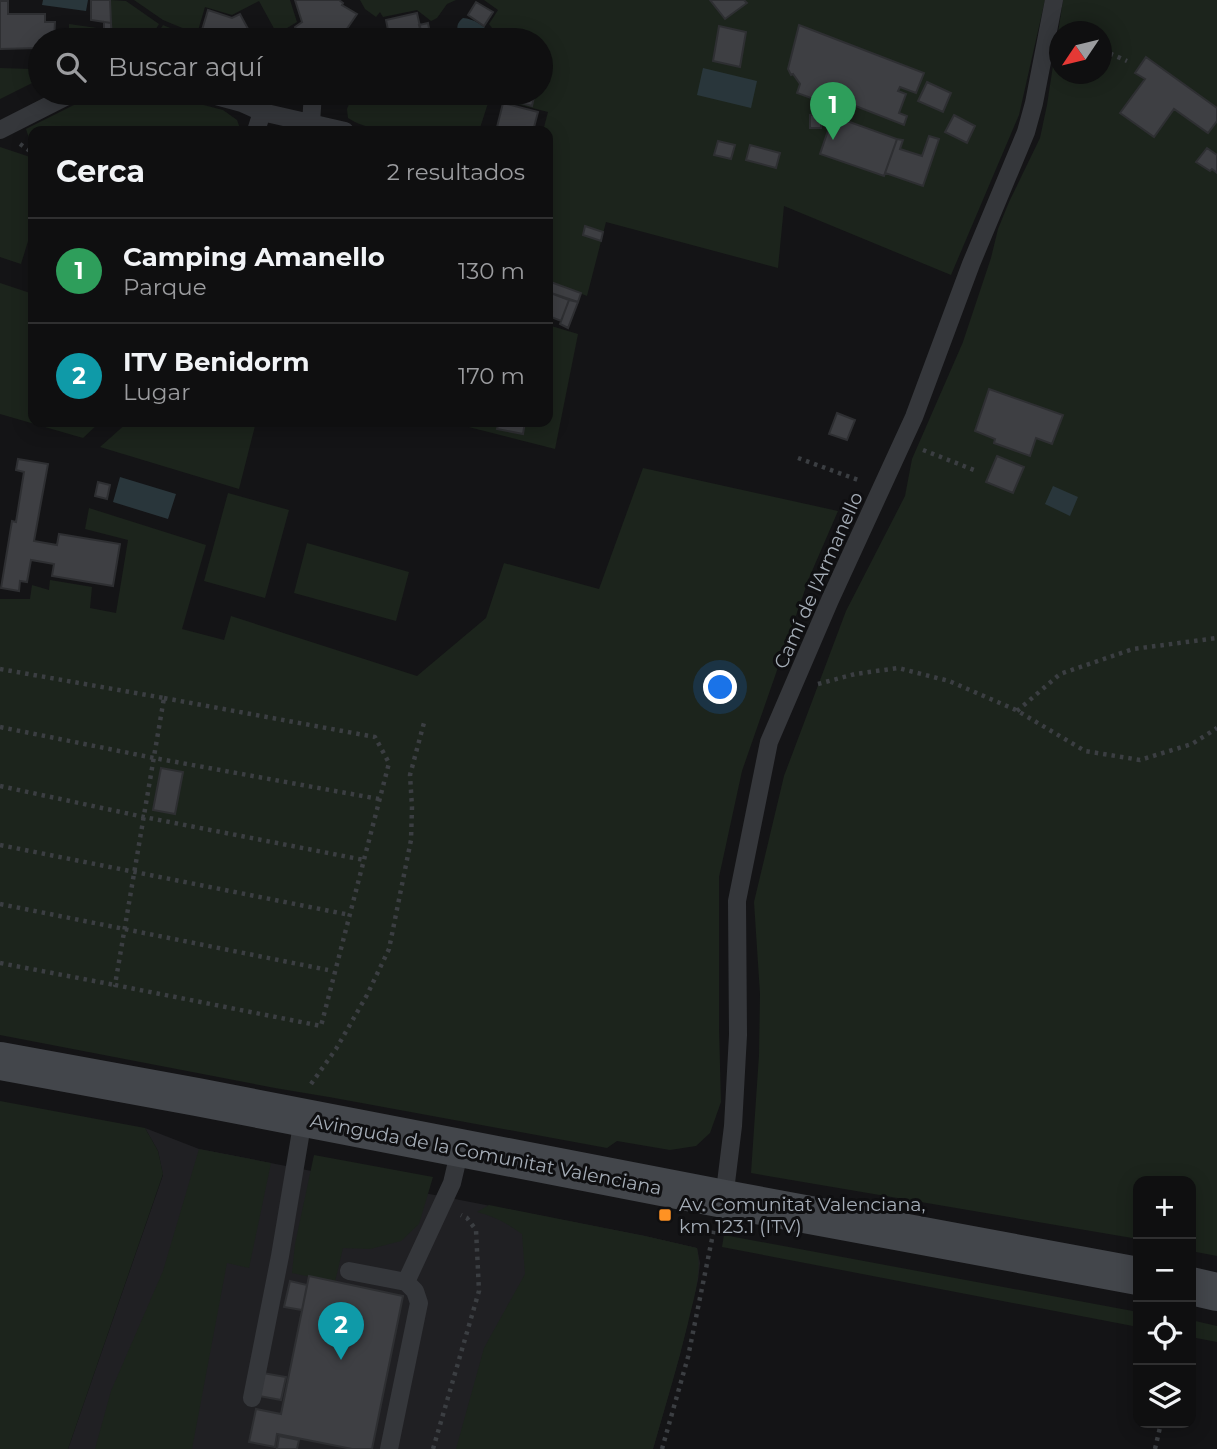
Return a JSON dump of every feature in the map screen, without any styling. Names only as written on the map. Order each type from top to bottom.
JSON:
[{"type":"main road","name":"Avinguda de la Comunitat Valenciana","points":[[0,1061],[1133,1275]]},
{"type":"main road","points":[[1196,1287],[1217,1292]]},
{"type":"lane","name":"Camí de l'Armanello","points":[[721,1199],[733,1126],[738,1035],[737,901],[769,742],[830,600],[914,417],[971,264],[1026,132],[1054,0]]},
{"type":"lane","points":[[0,130],[49,105]]},
{"type":"lane","points":[[246,105],[262,112],[324,126]]},
{"type":"lane","points":[[311,123],[312,105]]},
{"type":"lane","points":[[258,126],[262,112]]},
{"type":"lane","points":[[251,1398],[281,1249],[295,1117]]},
{"type":"lane","points":[[406,1282],[452,1183],[460,1149]]},
{"type":"lane","points":[[349,1271],[406,1282],[415,1291],[419,1303],[389,1449]]},
{"type":"path","points":[[1112,55],[1127,61]]},
{"type":"path","points":[[903,441],[974,470]]},
{"type":"path","points":[[798,458],[852,477],[880,491]]},
{"type":"path","points":[[1017,711],[1059,674],[1133,649],[1217,638]]},
{"type":"path","points":[[797,677],[818,685],[855,674],[898,668],[949,681],[1017,711],[1085,751],[1140,760],[1192,744],[1217,728]]},
{"type":"path","points":[[0,669],[375,737],[389,763],[321,1026],[0,963]]},
{"type":"path","points":[[114,985],[164,698]]},
{"type":"path","points":[[295,1117],[367,995],[388,949],[411,840],[410,775],[425,719]]},
{"type":"path","points":[[0,727],[379,799]]},
{"type":"path","points":[[0,786],[364,860]]},
{"type":"path","points":[[0,845],[350,915]]},
{"type":"path","points":[[0,904],[328,970]]},
{"type":"path","points":[[662,1449],[688,1357],[721,1199]]},
{"type":"path","points":[[433,1449],[479,1291],[476,1230],[467,1218],[441,1206]]},
{"type":"path","points":[[1155,1449],[1160,1428]]},
{"type":"shaded area","points":[[43,0],[88,0],[86,11],[42,5]]},
{"type":"shaded area","points":[[110,0],[126,1],[159,24],[156,28],[111,28]]},
{"type":"shaded area","points":[[134,0],[290,0],[297,22],[287,28],[274,28],[259,1],[232,15],[205,7],[199,28],[182,28],[163,20]]},
{"type":"shaded area","points":[[360,0],[456,0],[447,4],[437,18],[431,21],[417,10],[383,17],[380,12],[376,17],[365,9]]},
{"type":"shaded area","points":[[484,0],[1045,0],[1019,115],[951,275],[784,206],[778,268],[606,222],[587,296],[553,283],[553,126],[544,126],[548,112],[521,105],[553,105],[553,28],[492,28],[489,24],[498,10]]},
{"type":"shaded area","points":[[1063,0],[1217,0],[1217,1256],[1196,1252],[1196,1176],[1133,1176],[1133,1238],[751,1173],[760,994],[754,902],[784,776],[846,611],[905,496],[912,459],[963,342],[998,229],[1040,138],[1050,84],[1112,84],[1112,21],[1060,21]]},
{"type":"shaded area","points":[[463,18],[475,21],[485,28],[458,28]]},
{"type":"shaded area","points":[[69,24],[97,28],[69,28]]},
{"type":"shaded area","points":[[0,68],[28,69],[28,85],[0,99]]},
{"type":"shaded area","points":[[703,68],[757,81],[751,108],[697,95]]},
{"type":"shaded area","points":[[74,105],[204,105],[223,110],[237,120],[239,126],[32,126]]},
{"type":"shaded area","points":[[349,105],[487,105],[481,126],[368,126],[348,118]]},
{"type":"shaded area","points":[[0,147],[28,156],[28,241],[21,264],[0,257]]},
{"type":"shaded area","points":[[0,283],[28,292],[28,422],[0,414]]},
{"type":"shaded area","points":[[553,326],[578,334],[555,449],[469,427],[553,427]]},
{"type":"shaded area","points":[[45,427],[95,427],[83,438]]},
{"type":"shaded area","points":[[122,427],[255,427],[239,489],[100,447]]},
{"type":"shaded area","points":[[643,468],[838,511],[809,578],[742,771],[719,877],[721,1102],[710,1133],[696,1146],[670,1150],[617,1141],[607,1148],[0,1035],[0,599],[30,599],[32,585],[49,590],[50,580],[92,587],[90,608],[116,613],[128,540],[85,529],[89,508],[206,545],[182,629],[224,640],[231,616],[417,676],[486,618],[504,563],[599,589]]},
{"type":"shaded area","points":[[120,477],[176,494],[168,519],[113,502]]},
{"type":"shaded area","points":[[1053,486],[1078,497],[1070,516],[1045,504]]},
{"type":"shaded area","points":[[228,493],[289,510],[265,598],[204,581]]},
{"type":"shaded area","points":[[307,543],[409,572],[396,621],[294,593]]},
{"type":"shaded area","points":[[0,1101],[145,1128],[158,1151],[163,1174],[68,1449],[0,1449]]},
{"type":"shaded area","points":[[145,1128],[199,1149],[697,1248],[700,1263],[698,1280],[653,1449],[68,1449],[163,1175],[158,1151]]},
{"type":"shaded area","points":[[199,1149],[271,1163],[249,1268],[227,1263],[192,1449],[95,1449],[111,1391],[163,1271]]},
{"type":"shaded area","points":[[314,1155],[433,1177],[419,1224],[401,1241],[370,1249],[343,1248],[335,1282],[292,1273],[295,1244]]},
{"type":"shaded area","points":[[489,1205],[697,1248],[699,1267],[695,1295],[653,1449],[456,1449],[484,1348],[525,1274],[522,1234],[501,1221],[477,1212]]},
{"type":"shaded area","points":[[724,1235],[1133,1311],[1133,1326],[722,1247]]},
{"type":"shaded area","points":[[1196,1321],[1217,1326],[1217,1342],[1196,1338]]},
{"type":"building","points":[[91,0],[110,0],[111,23],[91,20]]},
{"type":"building","points":[[295,0],[339,0],[342,5],[357,14],[347,28],[295,28],[302,22]]},
{"type":"building","points":[[710,0],[744,0],[747,3],[725,19]]},
{"type":"building","points":[[0,1],[8,1],[8,14],[45,14],[45,22],[55,22],[55,28],[28,28],[28,48],[0,49]]},
{"type":"building","points":[[476,2],[493,12],[484,26],[468,15]]},
{"type":"building","points":[[208,10],[232,18],[240,14],[248,28],[203,28]]},
{"type":"building","points":[[417,13],[420,28],[388,28],[386,20]]},
{"type":"building","points":[[104,22],[111,23],[111,28],[104,28]]},
{"type":"building","points":[[428,23],[429,28],[420,28],[419,25]]},
{"type":"building","points":[[799,25],[924,73],[916,93],[900,87],[898,91],[906,94],[899,113],[907,116],[904,125],[825,94],[822,102],[797,93],[800,84],[788,69]]},
{"type":"building","points":[[719,26],[746,32],[740,67],[713,61]]},
{"type":"building","points":[[1146,57],[1217,108],[1217,121],[1208,133],[1174,109],[1154,137],[1120,113],[1145,79],[1135,73]]},
{"type":"building","points":[[927,82],[951,93],[943,112],[918,101]]},
{"type":"building","points":[[502,105],[538,112],[534,126],[497,126]]},
{"type":"building","points":[[810,115],[821,115],[821,128],[810,128]]},
{"type":"building","points":[[954,115],[975,126],[967,143],[945,132]]},
{"type":"building","points":[[833,116],[897,139],[884,176],[820,154]]},
{"type":"building","points":[[929,136],[939,139],[923,186],[885,173],[897,139],[903,140],[900,149],[922,156]]},
{"type":"building","points":[[718,141],[735,145],[731,159],[714,155]]},
{"type":"building","points":[[750,145],[780,153],[776,168],[746,160]]},
{"type":"building","points":[[1207,148],[1217,155],[1217,173],[1196,162]]},
{"type":"building","points":[[585,226],[603,232],[601,241],[583,235]]},
{"type":"building","points":[[553,283],[581,293],[578,302],[553,294]]},
{"type":"building","points":[[553,294],[569,300],[561,321],[553,318]]},
{"type":"building","points":[[569,300],[578,302],[568,328],[560,324]]},
{"type":"building","points":[[989,389],[1063,415],[1052,444],[1036,438],[1030,456],[994,443],[995,439],[975,431]]},
{"type":"building","points":[[837,413],[855,420],[847,440],[829,434]]},
{"type":"building","points":[[498,427],[524,427],[523,434]]},
{"type":"building","points":[[997,456],[1024,467],[1013,493],[986,482]]},
{"type":"building","points":[[18,459],[48,464],[34,541],[57,545],[59,534],[120,544],[113,586],[52,576],[54,564],[31,560],[27,582],[20,581],[19,591],[1,588],[12,521],[16,522],[24,472],[16,470]]},
{"type":"building","points":[[98,482],[110,485],[107,499],[95,496]]},
{"type":"building","points":[[161,768],[183,772],[175,814],[153,810]]},
{"type":"building","points":[[309,1276],[403,1296],[372,1449],[352,1449],[277,1434],[275,1447],[249,1442],[256,1409],[281,1414]]},
{"type":"building","points":[[290,1281],[307,1285],[302,1310],[284,1307]]},
{"type":"building","points":[[263,1373],[286,1377],[281,1400],[259,1396]]},
{"type":"building","points":[[279,1436],[299,1440],[297,1449],[277,1449]]},
{"type":"place","name":"Camping Amanello","points":[[833,140]]},
{"type":"place","name":"Av. Comunitat Valenciana, km 123.1 (ITV)","points":[[665,1215]]},
{"type":"place","name":"ITV Benidorm","points":[[341,1360]]}]
